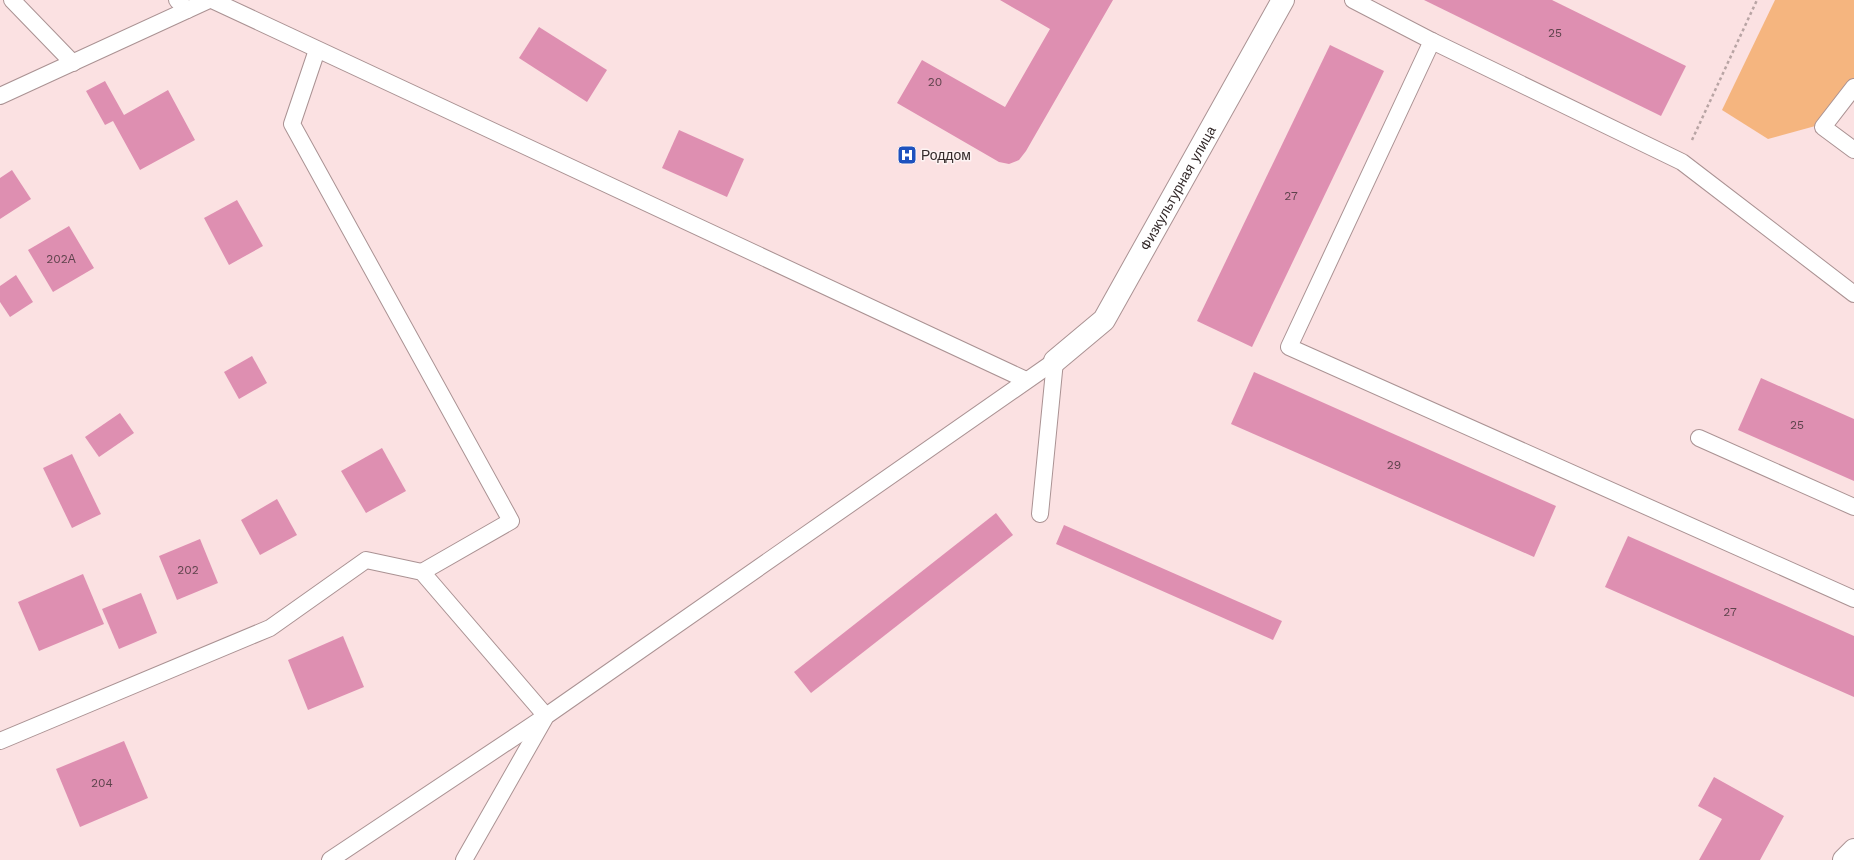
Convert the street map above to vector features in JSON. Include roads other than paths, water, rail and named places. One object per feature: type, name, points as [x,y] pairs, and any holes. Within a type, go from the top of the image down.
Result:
[{"type":"street","name":"Физкультурная улица","points":[[1055,361],[1104,320],[1283,0]]},
{"type":"street","points":[[1844,860],[1854,850]]},
{"type":"lane","points":[[12,0],[73,63]]},
{"type":"lane","points":[[0,96],[73,63],[182,5],[211,0],[1026,380]]},
{"type":"lane","points":[[1353,0],[1432,41],[1682,162],[1854,294]]},
{"type":"lane","points":[[1432,41],[1290,347],[1854,599]]},
{"type":"lane","points":[[317,50],[292,124],[511,521],[422,572]]},
{"type":"lane","points":[[1854,87],[1823,127],[1854,150]]},
{"type":"lane","points":[[330,860],[546,716],[1055,361]]},
{"type":"lane","points":[[1040,514],[1055,361]]},
{"type":"lane","points":[[1699,438],[1854,507]]},
{"type":"lane","points":[[0,741],[270,628],[366,560],[422,572],[546,716]]},
{"type":"lane","points":[[464,860],[546,716]]},
{"type":"place","name":"Роддом","points":[[907,155]]}]
